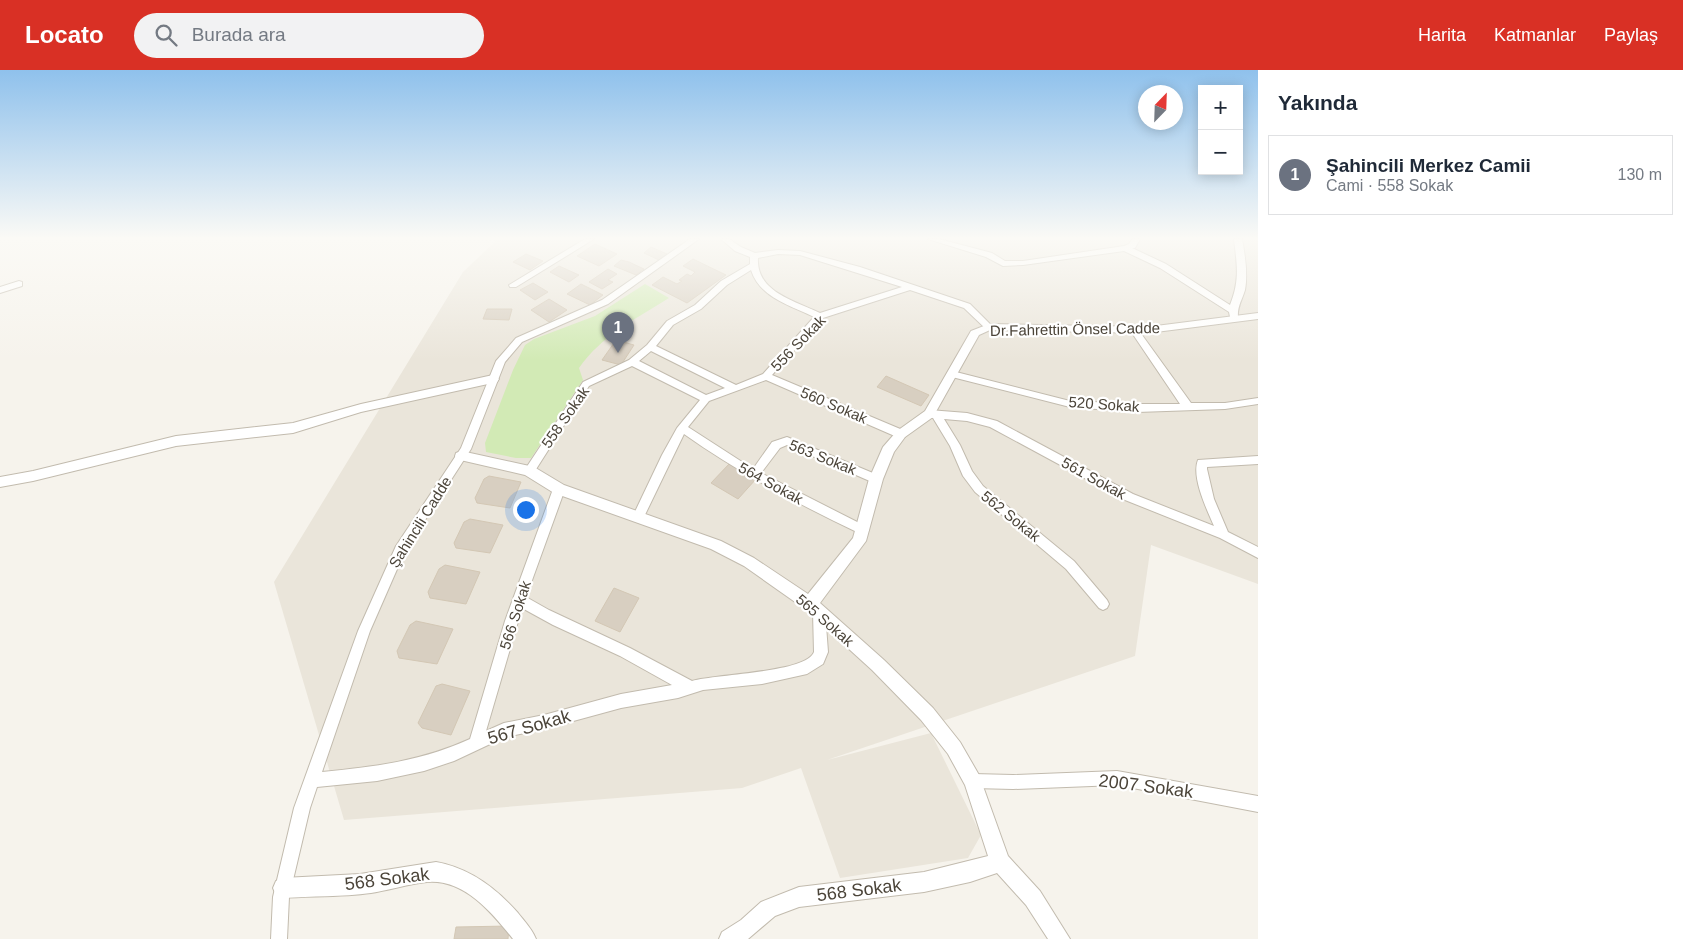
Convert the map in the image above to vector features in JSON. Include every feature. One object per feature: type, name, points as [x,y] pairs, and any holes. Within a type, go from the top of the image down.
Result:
[{"type":"street","points":[[513,286],[524,280]]},
{"type":"street","name":"Şahincili Cadde","points":[[279,939],[283,888],[302,808],[364,631],[380,590],[400,549],[466,448],[501,362],[519,340],[605,302],[637,280]]},
{"type":"street","name":"558 Sokak","points":[[528,471],[586,384],[632,362],[650,347],[670,323],[698,307],[729,280]]},
{"type":"street","points":[[759,280],[771,293],[820,316]]},
{"type":"street","points":[[886,280],[966,306],[988,327]]},
{"type":"street","points":[[1182,280],[1233,315],[1242,280]]},
{"type":"street","points":[[0,290],[19,284]]},
{"type":"street","name":"556 Sokak","points":[[638,518],[667,455],[682,428],[706,399],[766,376],[820,316],[838,308],[910,287]]},
{"type":"street","name":"Dr.Fahrettin Önsel Cadde","points":[[814,608],[859,541],[876,479],[888,450],[901,434],[932,414],[975,333],[988,327],[1134,330],[1233,315],[1258,316]]},
{"type":"street","points":[[1134,330],[1188,407]]},
{"type":"street","points":[[650,347],[734,388]]},
{"type":"street","points":[[632,362],[706,399]]},
{"type":"street","name":"520 Sokak","points":[[952,374],[1070,404],[1137,408],[1225,406],[1258,401]]},
{"type":"street","name":"560 Sokak","points":[[766,376],[901,434]]},
{"type":"street","points":[[0,482],[33,476],[176,441],[293,428],[361,408],[494,379]]},
{"type":"street","name":"561 Sokak","points":[[932,414],[968,417],[993,424],[1129,497],[1224,535],[1258,553]]},
{"type":"street","name":"562 Sokak","points":[[932,414],[955,445],[967,473],[979,489],[1070,565],[1103,604]]},
{"type":"street","name":"564 Sokak","points":[[682,428],[711,450],[819,509],[863,530]]},
{"type":"street","name":"563 Sokak","points":[[754,474],[776,445],[787,441],[876,479]]},
{"type":"street","name":"565 Sokak","points":[[461,456],[528,471],[559,489],[716,545],[749,562],[814,608],[878,665],[927,714],[954,748],[973,781],[1000,862],[1034,898],[1060,939]]},
{"type":"street","points":[[1224,535],[1202,478],[1200,467],[1202,463],[1258,460]]},
{"type":"street","name":"566 Sokak","points":[[476,742],[519,599],[559,489]]},
{"type":"street","name":"567 Sokak","points":[[519,599],[537,611],[626,652],[671,680],[689,686]]},
{"type":"street","name":"567 Sokak","points":[[312,780],[377,774],[424,764],[449,756],[504,730],[544,722],[620,701],[678,691],[689,686],[762,678],[796,671],[814,664],[821,652],[814,608]]},
{"type":"street","name":"2007 Sokak","points":[[973,781],[1013,782],[1117,778],[1258,804]]},
{"type":"street","name":"568 Sokak","points":[[729,939],[748,927],[768,910],[798,897],[924,882],[970,872],[1000,862]]},
{"type":"street","name":"568 Sokak","points":[[283,888],[360,884],[423,873],[444,873],[472,886],[491,899],[508,916],[526,939]]},
{"type":"shaded area","points":[[458,280],[1258,280],[1258,584],[1151,545],[1135,656],[827,760],[931,733],[981,835],[968,858],[840,878],[801,768],[742,788],[344,820],[274,582]]},
{"type":"green space","points":[[645,284],[669,298],[620,328],[588,357],[579,368],[583,380],[531,458],[516,458],[486,452],[485,443],[513,370],[525,345],[534,339],[595,316]]},
{"type":"building","points":[[593,280],[609,280],[613,282],[602,289],[589,282]]},
{"type":"building","points":[[659,280],[668,280],[677,284],[682,281],[679,280],[720,280],[687,303],[652,285]]},
{"type":"building","points":[[533,283],[548,292],[535,300],[520,290]]},
{"type":"building","points":[[581,284],[603,295],[590,305],[567,294]]},
{"type":"building","points":[[549,299],[567,310],[549,322],[531,310]]},
{"type":"building","points":[[487,309],[512,309],[509,320],[483,319]]},
{"type":"building","points":[[616,340],[634,345],[621,365],[602,360]]},
{"type":"building","points":[[886,376],[929,395],[921,406],[877,387]]},
{"type":"building","points":[[729,464],[756,479],[738,499],[711,483]]},
{"type":"building","points":[[489,476],[521,482],[510,508],[477,503],[475,498],[484,479]]},
{"type":"building","points":[[470,519],[503,525],[490,553],[456,548],[454,543],[464,522]]},
{"type":"building","points":[[445,565],[480,572],[466,604],[430,598],[428,592],[439,569]]},
{"type":"building","points":[[614,588],[639,598],[620,632],[595,621]]},
{"type":"building","points":[[416,621],[453,629],[437,664],[399,658],[397,651],[410,625]]},
{"type":"building","points":[[442,684],[470,691],[451,735],[422,728],[418,723],[436,686]]},
{"type":"building","points":[[509,926],[508,939],[454,939],[456,927]]},
{"type":"place","name":"Şahincili Merkez Camii","points":[[618,353]]}]
